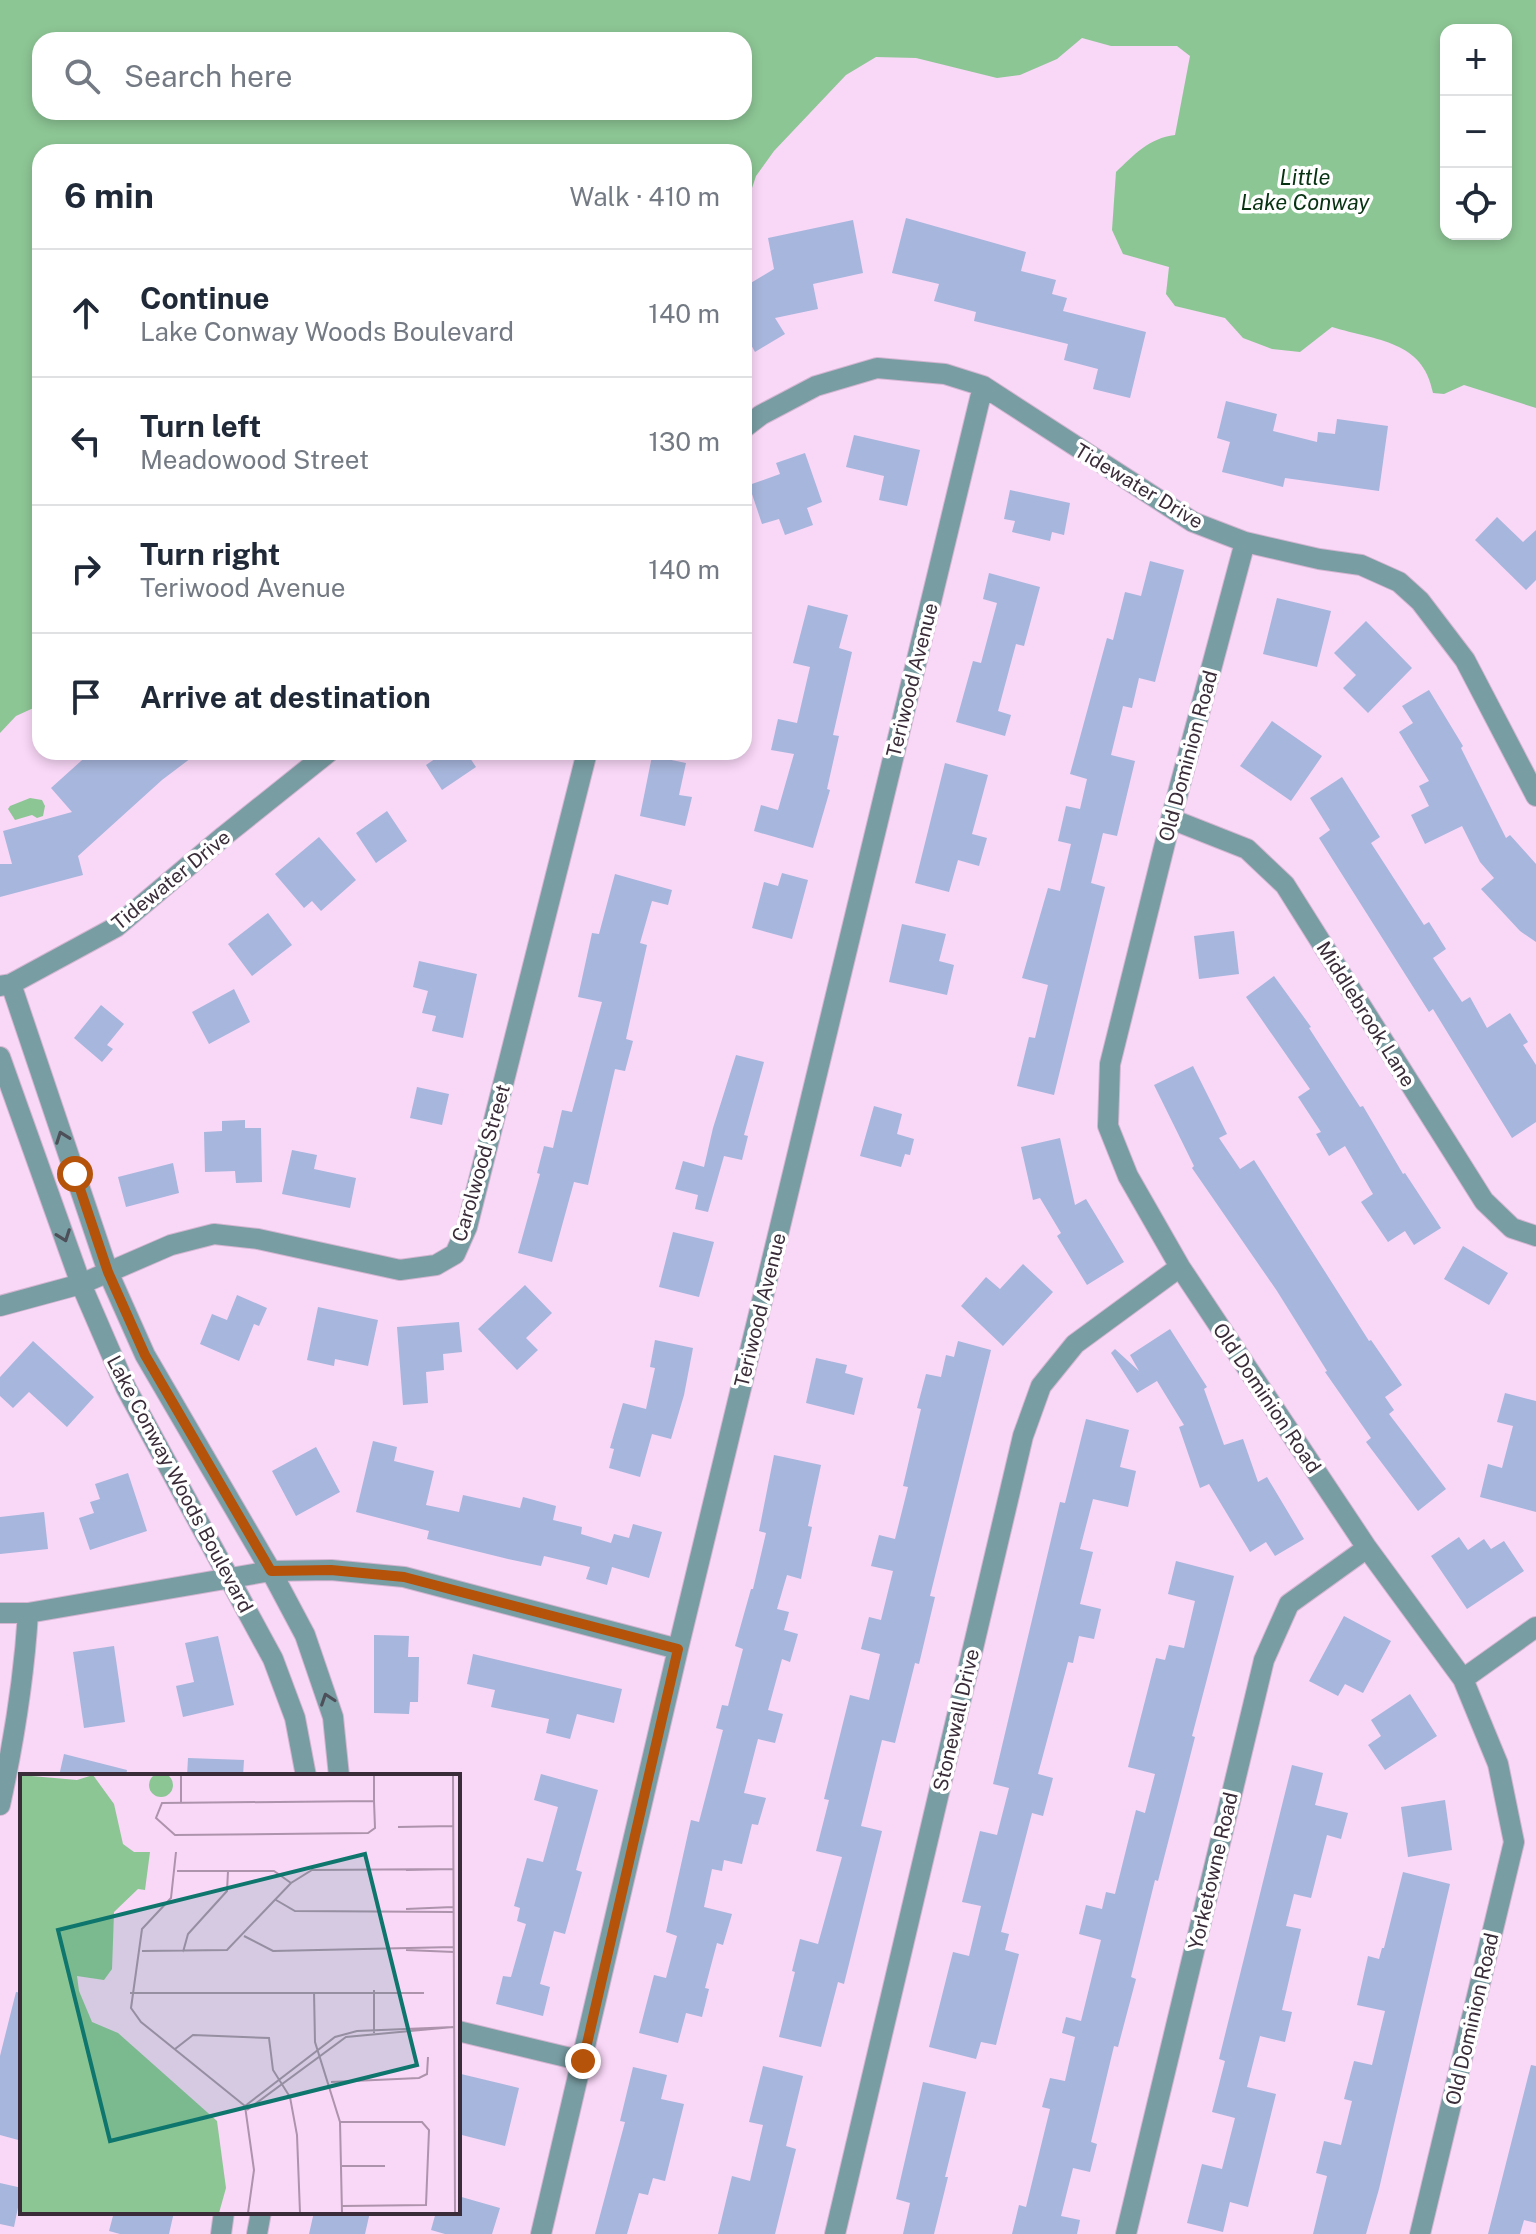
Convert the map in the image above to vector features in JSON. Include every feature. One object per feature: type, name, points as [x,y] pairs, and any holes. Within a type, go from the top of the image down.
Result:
[{"type":"street","name":"Tidewater Drive","points":[[752,422],[816,386],[877,368],[945,374],[983,386],[1125,481],[1193,522],[1245,542],[1361,565],[1399,582],[1420,601],[1465,660],[1536,796]]},
{"type":"street","name":"Teriwood Avenue","points":[[541,2234],[678,1649],[983,386]]},
{"type":"street","name":"Old Dominion Road","points":[[1245,542],[1110,1064],[1108,1126],[1128,1176],[1180,1267],[1367,1548],[1463,1679],[1498,1764],[1514,1842],[1420,2234]]},
{"type":"street","name":"Tidewater Drive","points":[[6,985],[116,927],[319,760]]},
{"type":"street","name":"Carolwood Street","points":[[0,1306],[81,1284],[171,1245],[214,1234],[258,1239],[400,1270],[436,1265],[455,1254],[467,1227],[585,760]]},
{"type":"street","name":"Middlebrook Lane","points":[[1171,819],[1247,849],[1285,885],[1484,1201],[1512,1228],[1536,1236]]},
{"type":"street","name":"Lake Conway Woods Boulevard","points":[[6,985],[108,1272],[145,1355],[305,1635],[333,1717],[339,1774]]},
{"type":"street","name":"Lake Conway Woods Boulevard","points":[[0,1057],[81,1284],[126,1388],[273,1659],[295,1718],[306,1774]]},
{"type":"street","name":"Stonewall Drive","points":[[835,2234],[1023,1436],[1041,1386],[1075,1344],[1180,1267]]},
{"type":"street","name":"Yorketowne Road","points":[[1126,2234],[1264,1660],[1289,1604],[1367,1548]]},
{"type":"street","points":[[0,1613],[28,1613],[271,1571],[331,1570],[404,1577],[678,1649]]},
{"type":"street","points":[[0,1805],[12,1752],[24,1671],[28,1613]]},
{"type":"street","points":[[1463,1679],[1536,1627]]},
{"type":"street","points":[[460,2031],[583,2061]]},
{"type":"street","points":[[221,2234],[224,2214]]},
{"type":"street","points":[[257,2234],[261,2214]]},
{"type":"water","name":"Little Lake Conway","points":[[0,0],[1536,0],[1536,408],[1464,385],[1444,394],[1433,393],[1428,376],[1409,353],[1396,345],[1332,327],[1300,352],[1272,349],[1243,338],[1225,318],[1175,306],[1166,294],[1169,267],[1123,254],[1112,230],[1116,172],[1150,144],[1175,135],[1190,56],[1177,46],[1111,46],[1082,38],[1057,59],[1020,75],[997,78],[916,58],[876,57],[846,75],[774,151],[756,176],[752,188],[752,144],[32,144],[32,709],[16,716],[0,733]]},
{"type":"water","points":[[30,798],[42,800],[45,806],[43,816],[37,818],[32,815],[15,820],[8,809],[10,806]]},
{"type":"building","points":[[906,218],[1026,252],[1021,271],[1056,280],[1052,294],[1067,298],[1063,311],[1146,332],[1130,398],[1093,389],[1098,369],[1064,360],[1068,344],[974,321],[976,312],[934,301],[939,284],[892,273]]},
{"type":"building","points":[[853,220],[863,273],[813,284],[818,309],[775,318],[785,334],[755,352],[752,347],[752,282],[774,269],[768,238]]},
{"type":"building","points":[[1226,401],[1277,414],[1273,431],[1317,442],[1318,432],[1335,434],[1337,419],[1388,426],[1379,491],[1285,478],[1283,487],[1222,472],[1230,442],[1217,438]]},
{"type":"building","points":[[854,435],[920,450],[907,506],[879,500],[884,476],[846,467]]},
{"type":"building","points":[[805,453],[822,502],[807,508],[813,525],[785,535],[779,519],[762,524],[752,494],[752,484],[780,474],[776,463]]},
{"type":"building","points":[[1010,490],[1070,503],[1064,535],[1052,532],[1050,541],[1012,532],[1015,521],[1004,519]]},
{"type":"building","points":[[1497,517],[1523,542],[1536,530],[1536,580],[1526,590],[1475,540]]},
{"type":"building","points":[[1150,561],[1184,570],[1155,682],[1139,678],[1132,708],[1123,706],[1111,755],[1135,761],[1117,836],[1103,833],[1091,883],[1105,887],[1054,1095],[1017,1086],[1029,1037],[1035,1038],[1048,985],[1022,978],[1048,888],[1060,891],[1071,844],[1058,841],[1066,806],[1080,809],[1087,779],[1070,774],[1107,638],[1113,640],[1125,592],[1141,596]]},
{"type":"building","points":[[989,573],[1040,587],[1024,646],[1016,644],[998,711],[1011,715],[1005,736],[956,722],[973,661],[981,663],[997,603],[983,599]]},
{"type":"building","points":[[1277,598],[1331,611],[1317,667],[1263,654]]},
{"type":"building","points":[[808,605],[848,615],[839,648],[852,652],[833,735],[839,736],[827,789],[830,790],[813,848],[754,831],[761,805],[778,810],[794,754],[771,750],[778,719],[797,723],[810,667],[793,663]]},
{"type":"building","points":[[1366,621],[1412,668],[1368,713],[1343,688],[1356,675],[1334,653]]},
{"type":"building","points":[[1429,690],[1463,746],[1461,748],[1506,838],[1510,835],[1536,864],[1536,942],[1520,931],[1481,889],[1494,878],[1480,862],[1462,826],[1425,844],[1411,815],[1429,806],[1419,786],[1429,781],[1399,732],[1413,723],[1402,706]]},
{"type":"building","points":[[1272,721],[1322,756],[1291,801],[1240,766]]},
{"type":"building","points":[[82,760],[188,760],[78,856],[83,875],[0,897],[0,864],[12,864],[3,831],[72,812],[51,788]]},
{"type":"building","points":[[433,760],[471,760],[476,767],[442,790],[426,765]]},
{"type":"building","points":[[651,760],[686,763],[679,795],[692,797],[685,826],[640,816]]},
{"type":"building","points":[[945,763],[988,775],[972,834],[987,838],[979,866],[958,860],[949,892],[915,883]]},
{"type":"building","points":[[1342,777],[1380,837],[1371,843],[1424,925],[1429,922],[1446,949],[1433,958],[1462,1002],[1470,997],[1487,1028],[1510,1013],[1528,1042],[1523,1045],[1536,1065],[1536,1122],[1512,1138],[1433,1009],[1429,1012],[1319,838],[1330,830],[1310,798]]},
{"type":"building","points":[[387,811],[407,841],[376,863],[356,833]]},
{"type":"building","points":[[319,837],[356,880],[321,911],[312,901],[304,908],[275,874]]},
{"type":"building","points":[[782,873],[808,880],[792,939],[752,928],[764,882],[778,886]]},
{"type":"building","points":[[615,874],[672,890],[668,905],[652,901],[640,943],[647,945],[626,1039],[633,1041],[625,1071],[615,1069],[588,1185],[574,1182],[552,1262],[518,1253],[540,1174],[537,1173],[544,1146],[553,1148],[562,1110],[572,1112],[602,1002],[578,997],[592,933],[599,934]]},
{"type":"building","points":[[268,913],[292,945],[252,976],[228,944]]},
{"type":"building","points":[[902,924],[946,934],[939,961],[954,965],[947,995],[889,982]]},
{"type":"building","points":[[1234,931],[1239,974],[1199,979],[1194,936]]},
{"type":"building","points":[[419,961],[477,974],[463,1038],[432,1031],[436,1016],[422,1013],[428,991],[413,987]]},
{"type":"building","points":[[1274,976],[1311,1027],[1403,1174],[1441,1228],[1414,1245],[1405,1231],[1388,1242],[1361,1202],[1373,1194],[1345,1146],[1329,1156],[1316,1134],[1321,1132],[1298,1097],[1310,1089],[1246,997]]},
{"type":"building","points":[[234,989],[250,1022],[209,1044],[192,1012]]},
{"type":"building","points":[[101,1005],[124,1024],[107,1045],[113,1049],[102,1062],[74,1038]]},
{"type":"building","points":[[736,1055],[764,1062],[744,1135],[748,1136],[742,1160],[724,1156],[708,1212],[695,1209],[698,1195],[675,1189],[683,1161],[704,1167]]},
{"type":"building","points":[[1193,1066],[1227,1134],[1219,1138],[1240,1169],[1254,1160],[1369,1341],[1402,1385],[1385,1397],[1394,1410],[1389,1414],[1446,1489],[1418,1511],[1366,1442],[1371,1438],[1325,1372],[1277,1291],[1192,1168],[1194,1166],[1154,1085]]},
{"type":"building","points":[[417,1087],[449,1094],[442,1125],[410,1118]]},
{"type":"building","points":[[874,1106],[902,1114],[897,1134],[914,1139],[910,1155],[905,1154],[901,1167],[860,1156]]},
{"type":"building","points":[[245,1120],[245,1128],[261,1128],[262,1182],[236,1183],[235,1171],[205,1172],[204,1132],[222,1131],[222,1121]]},
{"type":"building","points":[[1060,1138],[1075,1205],[1086,1199],[1124,1262],[1087,1285],[1057,1236],[1061,1233],[1040,1198],[1033,1200],[1021,1147]]},
{"type":"building","points":[[292,1150],[317,1155],[314,1169],[356,1178],[350,1208],[282,1194]]},
{"type":"building","points":[[173,1163],[179,1193],[126,1207],[118,1177]]},
{"type":"building","points":[[673,1232],[714,1242],[699,1297],[659,1287]]},
{"type":"building","points":[[1463,1246],[1508,1273],[1489,1305],[1444,1279]]},
{"type":"building","points":[[1023,1264],[1053,1292],[1003,1346],[961,1306],[986,1277],[1000,1289]]},
{"type":"building","points":[[525,1285],[552,1313],[526,1338],[538,1350],[517,1370],[478,1329]]},
{"type":"building","points":[[237,1295],[267,1308],[259,1326],[254,1324],[239,1361],[200,1344],[212,1314],[227,1320]]},
{"type":"building","points":[[318,1307],[378,1320],[368,1366],[335,1359],[334,1366],[307,1360]]},
{"type":"building","points":[[459,1322],[462,1352],[443,1354],[444,1370],[426,1372],[428,1403],[403,1405],[397,1327]]},
{"type":"building","points":[[1170,1329],[1207,1387],[1204,1389],[1224,1445],[1243,1439],[1258,1482],[1267,1477],[1304,1539],[1275,1556],[1266,1542],[1250,1552],[1209,1484],[1200,1488],[1179,1427],[1184,1425],[1157,1381],[1137,1393],[1111,1353],[1115,1349],[1139,1371],[1130,1355]]},
{"type":"building","points":[[655,1340],[693,1348],[671,1439],[652,1434],[640,1477],[609,1468],[614,1449],[610,1448],[623,1403],[646,1409],[655,1368],[650,1367]]},
{"type":"building","points":[[33,1341],[94,1397],[67,1427],[29,1392],[13,1408],[0,1396],[0,1377]]},
{"type":"building","points":[[958,1341],[991,1350],[930,1596],[935,1597],[919,1664],[915,1663],[895,1743],[882,1740],[861,1826],[882,1831],[844,1984],[838,1982],[821,2047],[779,2037],[800,1939],[818,1944],[842,1857],[816,1851],[829,1800],[824,1799],[850,1695],[869,1700],[880,1654],[861,1649],[869,1617],[881,1620],[893,1571],[871,1566],[879,1535],[895,1539],[908,1487],[903,1486],[926,1374],[941,1377],[946,1355],[954,1357]]},
{"type":"building","points":[[816,1358],[847,1365],[845,1373],[863,1378],[854,1415],[806,1403]]},
{"type":"building","points":[[1505,1393],[1536,1401],[1536,1512],[1480,1497],[1488,1464],[1502,1468],[1513,1426],[1497,1422]]},
{"type":"building","points":[[1086,1419],[1129,1430],[1120,1467],[1136,1471],[1128,1507],[1093,1499],[1080,1549],[1093,1552],[1080,1604],[1101,1609],[1094,1639],[1079,1636],[1073,1663],[1068,1662],[1038,1774],[1053,1778],[1043,1816],[1032,1813],[1001,1932],[1009,1934],[1005,1950],[1019,1954],[996,2045],[981,2042],[976,2059],[929,2047],[953,1952],[969,1956],[981,1906],[962,1902],[980,1831],[997,1835],[1009,1788],[993,1784],[1060,1502],[1065,1503]]},
{"type":"building","points":[[373,1441],[397,1447],[394,1461],[434,1471],[426,1505],[459,1512],[463,1495],[520,1508],[523,1497],[556,1506],[553,1520],[582,1527],[581,1534],[611,1543],[614,1534],[629,1538],[633,1524],[662,1532],[649,1578],[612,1567],[607,1585],[586,1579],[590,1567],[544,1556],[541,1566],[508,1559],[427,1539],[429,1531],[356,1512]]},
{"type":"building","points":[[316,1447],[340,1492],[296,1516],[272,1471]]},
{"type":"building","points":[[774,1455],[821,1465],[801,1579],[787,1575],[777,1609],[789,1612],[784,1630],[798,1634],[790,1662],[782,1659],[768,1710],[783,1714],[775,1743],[758,1739],[744,1793],[766,1798],[758,1825],[752,1824],[742,1864],[724,1860],[722,1871],[712,1869],[704,1907],[732,1914],[723,1945],[717,1943],[705,1988],[709,1989],[702,2017],[686,2013],[678,2043],[639,2033],[654,1975],[666,1978],[677,1936],[666,1932],[691,1820],[699,1822],[723,1730],[716,1728],[722,1705],[728,1706],[743,1649],[735,1646],[766,1533],[759,1531]]},
{"type":"building","points":[[128,1473],[147,1531],[90,1550],[79,1518],[94,1513],[90,1502],[100,1499],[95,1484]]},
{"type":"building","points":[[44,1512],[48,1549],[0,1554],[0,1517]]},
{"type":"building","points":[[1459,1537],[1468,1550],[1484,1539],[1491,1549],[1504,1541],[1524,1571],[1467,1609],[1431,1556]]},
{"type":"building","points":[[1176,1561],[1234,1576],[1192,1736],[1195,1737],[1180,1796],[1131,1977],[1136,1979],[1118,2047],[1114,2046],[1091,2142],[1097,2144],[1090,2172],[1073,2168],[1061,2216],[1080,2220],[1077,2234],[1012,2234],[1019,2205],[1026,2207],[1050,2109],[1042,2107],[1050,2078],[1065,2081],[1075,2037],[1062,2033],[1066,2017],[1081,2021],[1101,1940],[1079,1934],[1086,1905],[1102,1909],[1106,1892],[1115,1894],[1136,1810],[1145,1813],[1155,1774],[1128,1767],[1156,1658],[1165,1660],[1169,1645],[1184,1648],[1195,1601],[1168,1594]]},
{"type":"building","points":[[1344,1616],[1391,1641],[1363,1693],[1345,1684],[1338,1696],[1309,1681]]},
{"type":"building","points":[[374,1635],[409,1636],[408,1657],[419,1657],[418,1702],[410,1702],[409,1714],[374,1713]]},
{"type":"building","points":[[218,1636],[234,1705],[183,1717],[176,1686],[194,1682],[185,1643]]},
{"type":"building","points":[[114,1646],[125,1722],[84,1728],[73,1652]]},
{"type":"building","points":[[473,1654],[622,1689],[614,1723],[577,1714],[570,1739],[546,1733],[549,1719],[491,1707],[495,1690],[467,1684]]},
{"type":"building","points":[[1410,1694],[1437,1736],[1385,1770],[1368,1745],[1381,1736],[1371,1720]]},
{"type":"building","points":[[64,1754],[127,1770],[126,1774],[59,1774]]},
{"type":"building","points":[[188,1758],[244,1760],[243,1774],[187,1774]]},
{"type":"building","points":[[1292,1765],[1323,1773],[1315,1805],[1348,1813],[1341,1839],[1327,1835],[1311,1898],[1294,1894],[1286,1926],[1301,1929],[1282,2010],[1292,2012],[1285,2042],[1260,2036],[1247,2087],[1276,2094],[1248,2207],[1230,2202],[1223,2232],[1187,2223],[1202,2164],[1222,2169],[1235,2118],[1212,2112],[1225,2061],[1219,2059]]},
{"type":"building","points":[[541,1774],[598,1790],[576,1870],[582,1872],[565,1934],[554,1931],[540,1984],[550,1987],[543,2016],[496,2004],[503,1976],[511,1977],[526,1924],[517,1921],[520,1908],[514,1906],[527,1858],[543,1862],[558,1807],[534,1800]]},
{"type":"building","points":[[1445,1800],[1452,1850],[1408,1857],[1401,1807]]},
{"type":"building","points":[[1403,1872],[1450,1884],[1379,2189],[1366,2234],[1313,2234],[1327,2176],[1316,2173],[1324,2141],[1341,2145],[1352,2101],[1344,2099],[1354,2061],[1372,2065],[1385,2011],[1357,2005],[1368,1956],[1379,1959],[1384,1948]]},
{"type":"building","points":[[16,1992],[20,1993],[20,2140],[0,2135],[0,2056]]},
{"type":"building","points":[[1531,2065],[1536,2066],[1536,2223],[1524,2220],[1520,2234],[1488,2234]]},
{"type":"building","points":[[763,2066],[803,2076],[786,2146],[796,2149],[775,2234],[718,2234],[732,2176],[750,2181],[763,2125],[749,2122]]},
{"type":"building","points":[[633,2067],[667,2075],[661,2099],[684,2104],[665,2181],[653,2178],[648,2195],[639,2193],[627,2234],[595,2234],[625,2122],[620,2121]]},
{"type":"building","points":[[461,2074],[519,2088],[505,2146],[460,2135]]},
{"type":"building","points":[[923,2082],[966,2092],[934,2234],[903,2234],[910,2203],[896,2199]]},
{"type":"building","points":[[0,2183],[20,2188],[14,2227],[0,2224]]},
{"type":"building","points":[[460,2197],[500,2208],[492,2234],[445,2234],[431,2230],[435,2214],[460,2214]]},
{"type":"building","points":[[113,2214],[174,2214],[169,2234],[120,2234],[109,2231]]},
{"type":"building","points":[[314,2214],[370,2214],[365,2234],[309,2234]]},
{"type":"route","points":[[75,1174],[108,1272],[145,1355],[271,1571],[331,1570],[404,1577],[678,1649],[583,2061]]}]
